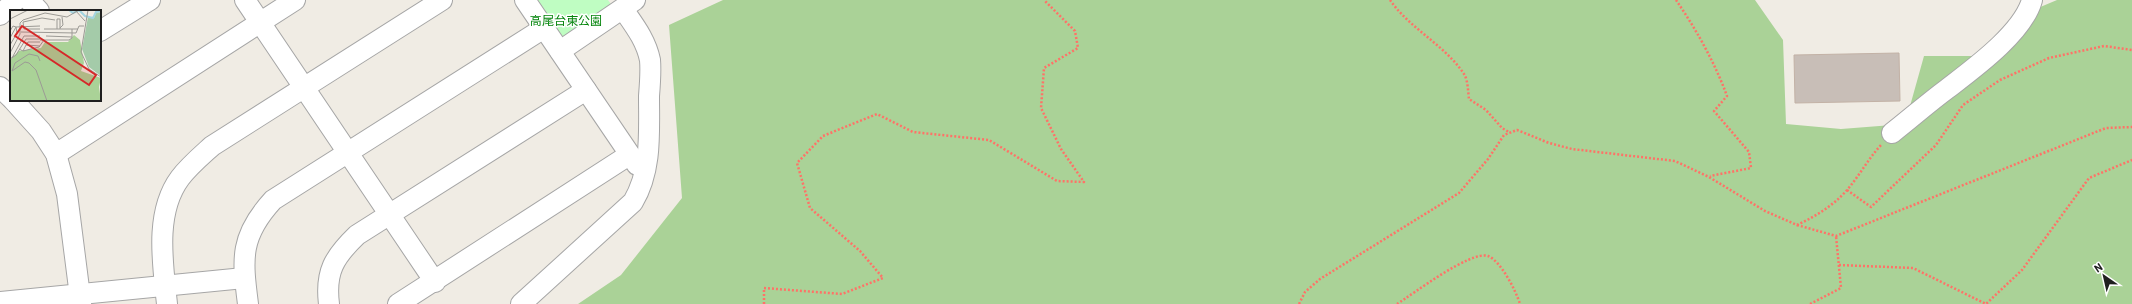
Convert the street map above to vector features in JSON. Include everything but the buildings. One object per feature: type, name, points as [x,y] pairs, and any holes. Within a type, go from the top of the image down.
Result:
[{"type":"street","points":[[0,15],[16,0]]},
{"type":"street","points":[[29,0],[38,10]]},
{"type":"street","points":[[101,30],[150,0]]},
{"type":"street","points":[[244,0],[305,87],[435,282]]},
{"type":"street","points":[[56,154],[295,0]]},
{"type":"street","points":[[166,296],[162,236],[171,194],[189,167],[212,146],[442,0]]},
{"type":"street","points":[[524,0],[560,51],[629,155],[646,175]]},
{"type":"street","points":[[1892,133],[1977,67],[2004,41],[2023,19],[2032,0]]},
{"type":"street","points":[[521,304],[633,202],[646,175],[649,150],[650,60],[629,4],[560,51]]},
{"type":"street","points":[[248,304],[244,278],[244,252],[250,231],[258,216],[273,200],[544,28]]},
{"type":"street","points":[[0,87],[10,97]]},
{"type":"street","points":[[329,304],[328,278],[332,266],[343,248],[357,235],[586,90]]},
{"type":"street","points":[[14,101],[41,130],[56,154],[67,194],[80,299]]},
{"type":"street","points":[[398,304],[435,282],[629,155]]},
{"type":"street","points":[[0,302],[166,296],[244,278]]},
{"type":"path","points":[[764,304],[764,288],[842,294],[883,278],[860,251],[810,208],[797,163],[823,136],[877,114],[913,132],[989,140],[1057,181],[1084,182],[1061,149],[1041,108],[1044,68],[1078,48],[1075,31],[1044,0]]},
{"type":"path","points":[[1390,0],[1397,11],[1440,48],[1465,75],[1469,99],[1486,110],[1502,128],[1509,132]]},
{"type":"path","points":[[1676,0],[1688,18],[1727,96],[1714,111],[1749,152],[1751,168],[1709,177]]},
{"type":"path","points":[[1847,190],[1871,206],[1936,145],[1963,105],[2000,80],[2049,58],[2104,46],[2132,50]]},
{"type":"path","points":[[1299,304],[1305,292],[1320,280],[1459,193],[1488,159],[1504,135],[1517,130],[1549,143],[1572,149],[1675,161],[1709,177],[1766,211],[1797,225],[1836,236],[2106,128],[2132,127]]},
{"type":"path","points":[[1797,225],[1822,213],[1847,190],[1871,156],[1892,133]]},
{"type":"path","points":[[1839,266],[1913,268],[1986,304],[2022,270],[2089,178],[2132,160]]},
{"type":"path","points":[[1810,304],[1841,288],[1836,236]]},
{"type":"path","points":[[1397,304],[1453,266],[1482,255],[1489,256],[1496,262],[1507,277],[1520,304]]},
{"type":"green space","name":"高尾台東公園","points":[[525,0],[608,0],[617,13],[560,51]]},
{"type":"green space","points":[[723,0],[1755,0],[1783,40],[1786,124],[1841,129],[1905,124],[1924,56],[1976,56],[2038,8],[2057,0],[2132,0],[2132,304],[578,304],[621,275],[682,198],[669,25]]}]
